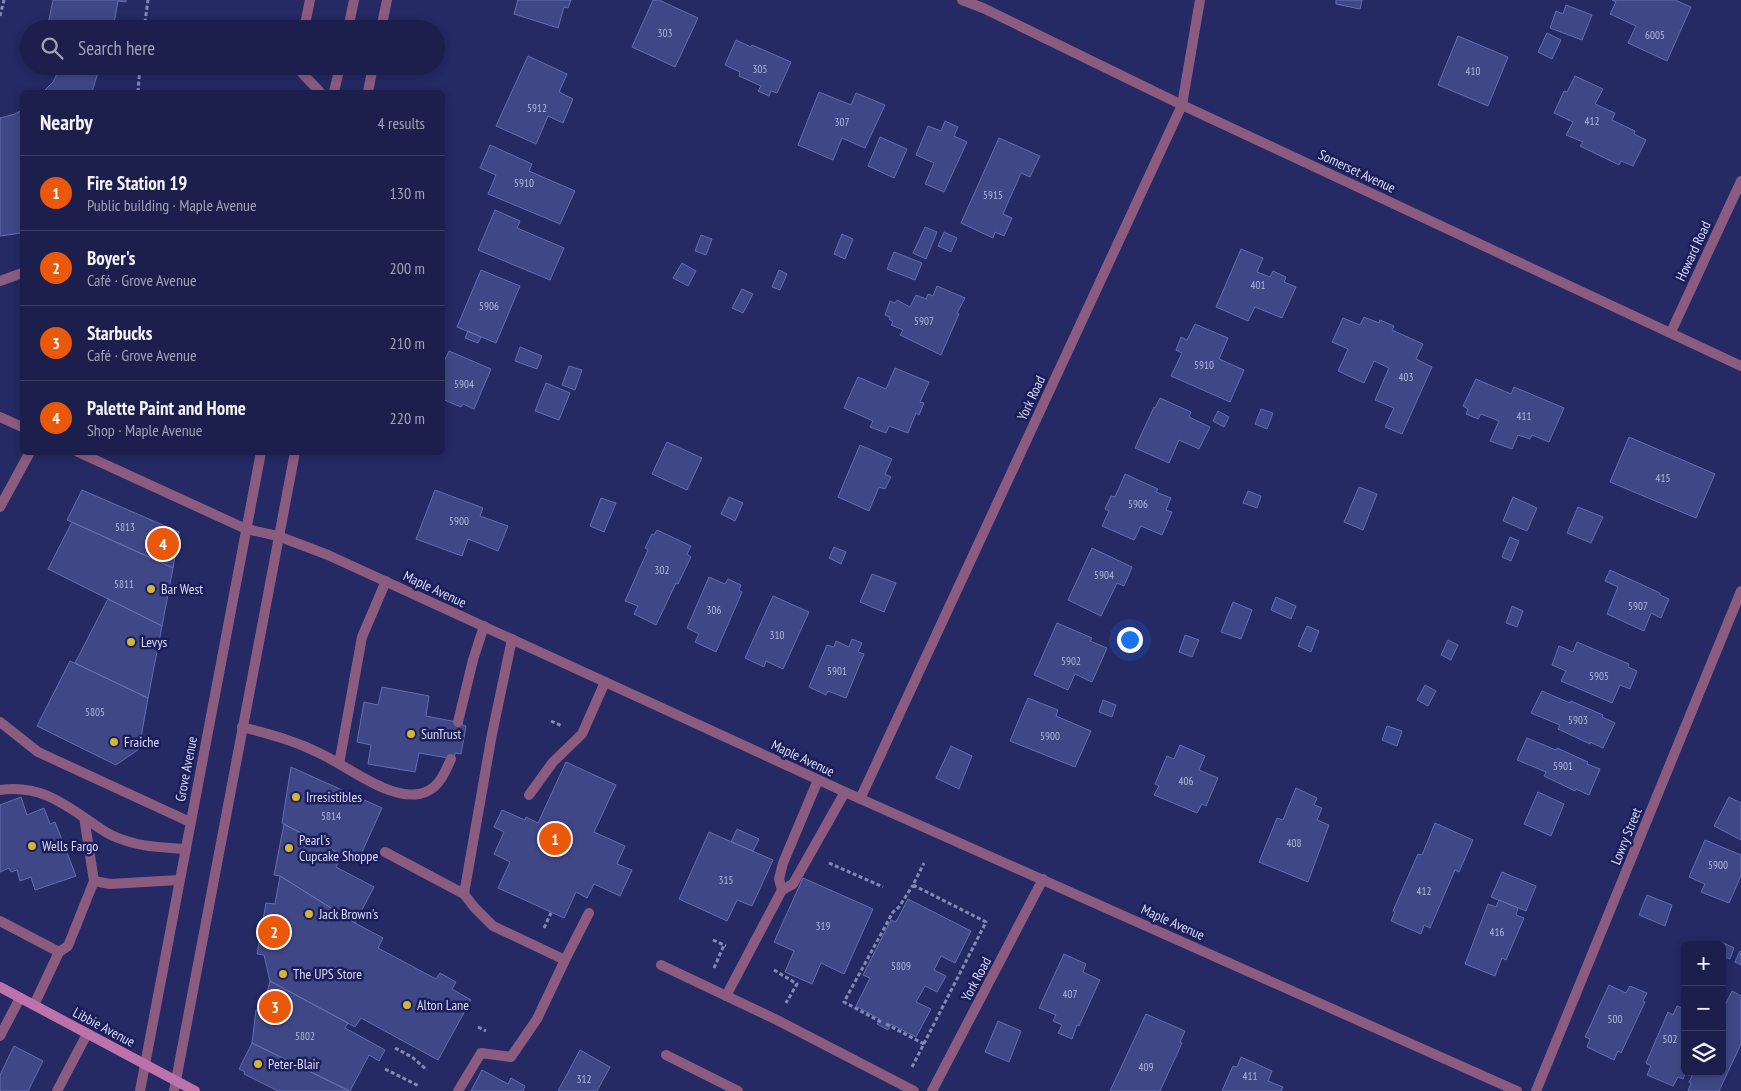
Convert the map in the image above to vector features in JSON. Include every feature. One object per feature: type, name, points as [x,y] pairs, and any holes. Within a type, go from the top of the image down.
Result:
[{"type":"main road","name":"Libbie Avenue","points":[[0,987],[145,1065],[175,1086],[195,1091]]},
{"type":"street","points":[[306,20],[310,0]]},
{"type":"street","points":[[350,20],[354,0]]},
{"type":"street","points":[[383,20],[387,0]]},
{"type":"street","name":"Somerset Avenue","points":[[962,0],[983,4],[1182,105],[1741,366]]},
{"type":"street","name":"York Road","points":[[860,799],[1182,105],[1200,0]]},
{"type":"street","points":[[304,75],[318,90]]},
{"type":"street","points":[[334,90],[338,75]]},
{"type":"street","points":[[368,90],[371,75]]},
{"type":"street","name":"Howard Road","points":[[1671,332],[1741,181]]},
{"type":"street","points":[[0,281],[20,274]]},
{"type":"street","points":[[0,417],[20,426]]},
{"type":"street","points":[[0,507],[28,455]]},
{"type":"street","name":"Maple Avenue","points":[[85,455],[246,529],[278,536],[328,555],[860,799],[1517,1091]]},
{"type":"street","name":"Grove Avenue","points":[[140,1091],[260,455]]},
{"type":"street","points":[[175,1086],[294,455]]},
{"type":"street","points":[[339,764],[362,637],[386,581]]},
{"type":"street","name":"Lowry Street","points":[[1536,1091],[1741,591]]},
{"type":"street","points":[[458,722],[473,660],[484,626]]},
{"type":"street","points":[[464,894],[492,734],[512,639]]},
{"type":"street","points":[[529,795],[553,762],[582,734],[605,682]]},
{"type":"street","points":[[0,722],[38,752],[190,822]]},
{"type":"street","points":[[242,727],[299,744],[325,756],[363,778],[406,794],[418,794],[431,789],[438,783],[451,759]]},
{"type":"street","points":[[782,890],[780,879],[783,863],[818,780]]},
{"type":"street","points":[[0,790],[15,788],[37,791],[60,801],[109,834],[137,845],[186,849]]},
{"type":"street","points":[[726,996],[782,890],[793,884],[797,878],[845,792]]},
{"type":"street","points":[[34,1005],[60,952],[68,946],[94,881],[84,817]]},
{"type":"street","points":[[385,852],[464,894],[474,907],[494,926],[566,960]]},
{"type":"street","name":"York Road","points":[[932,1091],[1043,879]]},
{"type":"street","points":[[94,881],[110,884],[179,880]]},
{"type":"street","points":[[458,1091],[481,1053],[511,1057],[537,1019],[589,913]]},
{"type":"street","points":[[0,921],[60,952]]},
{"type":"street","points":[[660,965],[777,1020],[914,1091]]},
{"type":"street","points":[[0,1036],[20,998]]},
{"type":"street","points":[[57,1091],[88,1034]]},
{"type":"street","points":[[666,1055],[738,1091]]},
{"type":"path","points":[[0,16],[4,0]]},
{"type":"path","points":[[145,20],[148,0]]},
{"type":"path","points":[[138,90],[139,75]]},
{"type":"path","points":[[825,862],[883,887]]},
{"type":"path","points":[[881,1022],[844,1002],[893,912],[899,907],[913,885],[924,863]]},
{"type":"path","points":[[912,1067],[986,922],[913,885]]},
{"type":"path","points":[[541,933],[551,913]]},
{"type":"path","points":[[713,940],[731,948]]},
{"type":"path","points":[[712,972],[724,945]]},
{"type":"path","points":[[774,970],[797,984],[783,1008]]},
{"type":"path","points":[[886,1024],[924,1044]]},
{"type":"path","points":[[395,1048],[412,1057],[427,1070]]},
{"type":"path","points":[[385,1069],[419,1086]]},
{"type":"building","points":[[53,0],[126,0],[126,2],[118,1],[115,20],[49,20]]},
{"type":"building","points":[[518,0],[571,0],[568,8],[564,7],[558,28],[514,14]]},
{"type":"building","points":[[653,0],[659,0],[698,18],[675,67],[632,47]]},
{"type":"building","points":[[1336,0],[1362,0],[1360,9],[1336,4]]},
{"type":"building","points":[[1612,0],[1675,0],[1691,7],[1667,61],[1628,43],[1636,26],[1610,14],[1616,2]]},
{"type":"building","points":[[1566,5],[1592,15],[1582,40],[1550,28],[1556,11],[1563,14]]},
{"type":"building","points":[[1547,33],[1561,40],[1552,59],[1538,52]]},
{"type":"building","points":[[1458,36],[1508,57],[1488,106],[1438,85]]},
{"type":"building","points":[[736,40],[791,62],[777,93],[771,91],[769,96],[758,91],[761,86],[739,76],[740,72],[725,65]]},
{"type":"building","points":[[528,56],[567,74],[559,92],[573,99],[563,123],[548,116],[536,144],[496,126]]},
{"type":"building","points":[[56,75],[97,75],[93,90],[45,90]]},
{"type":"building","points":[[1575,76],[1603,89],[1595,104],[1615,113],[1612,120],[1635,131],[1634,134],[1646,140],[1633,166],[1621,161],[1619,165],[1580,146],[1583,142],[1566,135],[1573,122],[1554,113],[1564,91],[1567,92]]},
{"type":"building","points":[[819,92],[851,105],[856,93],[885,105],[865,148],[842,138],[833,160],[798,145]]},
{"type":"building","points":[[20,111],[20,233],[0,236],[0,118]]},
{"type":"building","points":[[945,121],[958,127],[954,136],[967,142],[944,192],[925,184],[934,163],[916,155],[928,126],[941,131]]},
{"type":"building","points":[[880,137],[907,149],[894,178],[868,166]]},
{"type":"building","points":[[999,138],[1040,156],[1030,177],[1021,173],[1003,214],[1012,218],[1004,236],[995,232],[993,238],[961,223]]},
{"type":"building","points":[[490,145],[532,164],[529,171],[575,191],[560,224],[488,194],[496,175],[480,168]]},
{"type":"building","points":[[495,210],[520,221],[517,228],[564,248],[550,280],[478,250]]},
{"type":"building","points":[[925,227],[937,232],[926,259],[913,253]]},
{"type":"building","points":[[944,232],[957,238],[951,252],[938,246]]},
{"type":"building","points":[[842,234],[853,239],[845,259],[834,254]]},
{"type":"building","points":[[701,235],[712,239],[706,255],[695,251]]},
{"type":"building","points":[[1241,249],[1263,258],[1257,272],[1270,277],[1273,271],[1286,277],[1284,282],[1296,287],[1282,318],[1255,307],[1248,321],[1216,307]]},
{"type":"building","points":[[894,252],[922,263],[915,280],[887,269]]},
{"type":"building","points":[[682,263],[696,271],[688,286],[673,278]]},
{"type":"building","points":[[481,270],[520,286],[496,343],[457,327]]},
{"type":"building","points":[[779,270],[787,274],[780,290],[772,287]]},
{"type":"building","points":[[937,286],[965,298],[957,313],[959,314],[941,355],[900,335],[903,330],[891,325],[893,322],[889,319],[890,317],[885,315],[890,301],[895,303],[897,300],[910,307],[916,295],[926,299],[928,294],[933,296]]},
{"type":"building","points":[[742,289],[753,294],[743,313],[732,308]]},
{"type":"building","points":[[1364,317],[1379,323],[1380,320],[1394,326],[1392,330],[1423,344],[1416,359],[1432,367],[1402,434],[1385,427],[1394,408],[1375,400],[1389,368],[1374,361],[1364,383],[1338,371],[1348,349],[1332,342],[1343,318],[1360,325]]},
{"type":"building","points":[[1195,324],[1228,338],[1219,359],[1244,370],[1230,402],[1171,376],[1182,353],[1176,350],[1181,337],[1187,340]]},
{"type":"building","points":[[468,331],[481,337],[478,343],[465,338]]},
{"type":"building","points":[[520,347],[542,356],[537,369],[515,361]]},
{"type":"building","points":[[449,351],[491,369],[474,409],[463,404],[461,407],[445,400],[445,360]]},
{"type":"building","points":[[569,366],[582,370],[575,390],[562,385]]},
{"type":"building","points":[[895,368],[929,382],[920,402],[924,403],[919,415],[916,413],[908,433],[889,426],[886,433],[870,427],[873,421],[844,408],[858,377],[886,389]]},
{"type":"building","points":[[1476,379],[1511,394],[1514,387],[1564,408],[1549,442],[1532,435],[1530,439],[1518,435],[1512,449],[1490,441],[1499,421],[1481,414],[1478,419],[1466,414],[1468,409],[1463,406]]},
{"type":"building","points":[[546,383],[570,393],[559,420],[535,411]]},
{"type":"building","points":[[1160,398],[1191,412],[1189,417],[1210,427],[1199,449],[1179,440],[1169,463],[1135,448]]},
{"type":"building","points":[[1261,409],[1273,413],[1267,429],[1255,424]]},
{"type":"building","points":[[1218,411],[1229,417],[1224,427],[1213,421]]},
{"type":"building","points":[[1629,437],[1715,474],[1696,518],[1610,482]]},
{"type":"building","points":[[667,442],[702,458],[687,490],[652,474]]},
{"type":"building","points":[[860,445],[892,459],[885,474],[891,477],[885,489],[879,487],[869,511],[838,497]]},
{"type":"building","points":[[1125,474],[1158,489],[1156,492],[1171,498],[1166,510],[1172,512],[1162,535],[1141,526],[1134,540],[1102,526],[1109,511],[1105,509],[1111,496],[1115,497]]},
{"type":"building","points":[[1359,487],[1377,494],[1363,530],[1344,522]]},
{"type":"building","points":[[82,490],[179,532],[173,568],[67,520]]},
{"type":"building","points":[[435,490],[483,508],[480,516],[508,526],[498,551],[468,539],[462,556],[416,539]]},
{"type":"building","points":[[1248,491],[1261,496],[1257,508],[1243,503]]},
{"type":"building","points":[[729,497],[743,503],[735,521],[721,514]]},
{"type":"building","points":[[1513,497],[1537,508],[1527,531],[1503,521]]},
{"type":"building","points":[[601,498],[616,503],[604,532],[590,526]]},
{"type":"building","points":[[1578,507],[1603,517],[1591,543],[1567,533]]},
{"type":"building","points":[[72,522],[173,568],[162,626],[48,569]]},
{"type":"building","points":[[657,530],[691,546],[687,554],[691,557],[656,625],[634,614],[638,606],[625,601],[648,550],[645,548],[652,534],[654,535]]},
{"type":"building","points":[[1510,537],[1519,541],[1511,561],[1502,557]]},
{"type":"building","points":[[834,547],[846,552],[841,564],[829,558]]},
{"type":"building","points":[[1092,548],[1132,567],[1124,586],[1117,583],[1101,616],[1068,600]]},
{"type":"building","points":[[1610,570],[1669,599],[1661,618],[1651,613],[1644,631],[1607,614],[1618,587],[1605,581]]},
{"type":"building","points":[[872,574],[896,583],[884,612],[860,602]]},
{"type":"building","points":[[709,577],[725,584],[728,579],[741,585],[739,590],[742,592],[716,652],[695,642],[699,634],[687,628]]},
{"type":"building","points":[[773,596],[809,612],[783,669],[766,661],[764,667],[745,658]]},
{"type":"building","points":[[1276,597],[1296,606],[1291,619],[1271,610]]},
{"type":"building","points":[[108,599],[162,626],[148,698],[75,663]]},
{"type":"building","points":[[1233,602],[1252,610],[1241,639],[1221,632]]},
{"type":"building","points":[[1512,606],[1523,611],[1517,627],[1506,623]]},
{"type":"building","points":[[1057,623],[1092,638],[1090,641],[1107,648],[1092,682],[1075,674],[1068,690],[1034,675]]},
{"type":"building","points":[[1307,626],[1319,631],[1311,652],[1298,646]]},
{"type":"building","points":[[1185,635],[1199,640],[1192,657],[1179,652]]},
{"type":"building","points":[[852,639],[862,643],[858,652],[864,654],[846,698],[828,691],[826,695],[809,687],[827,645],[834,647],[836,641],[849,647]]},
{"type":"building","points":[[1448,640],[1458,645],[1451,660],[1441,655]]},
{"type":"building","points":[[1577,642],[1629,664],[1628,667],[1637,671],[1630,689],[1620,685],[1612,703],[1561,681],[1566,671],[1552,665],[1559,646],[1573,652]]},
{"type":"building","points":[[70,661],[148,698],[139,749],[116,765],[37,726]]},
{"type":"building","points":[[1425,685],[1436,691],[1428,706],[1417,700]]},
{"type":"building","name":"SunTrust","points":[[382,687],[429,696],[426,716],[462,723],[462,725],[466,726],[461,754],[455,753],[454,759],[419,753],[415,772],[368,764],[371,745],[357,742],[364,702],[378,705]]},
{"type":"building","points":[[1542,691],[1603,715],[1602,717],[1615,723],[1603,748],[1558,729],[1560,725],[1531,713]]},
{"type":"building","points":[[1028,698],[1058,710],[1056,716],[1091,731],[1075,767],[1010,741]]},
{"type":"building","points":[[1103,700],[1116,705],[1112,717],[1099,712]]},
{"type":"building","points":[[1387,726],[1402,731],[1397,746],[1382,740]]},
{"type":"building","points":[[1527,738],[1556,750],[1557,748],[1600,769],[1589,795],[1576,789],[1575,791],[1544,776],[1546,772],[1517,760]]},
{"type":"building","points":[[1180,745],[1205,756],[1199,770],[1218,778],[1206,806],[1202,804],[1197,813],[1154,795],[1159,786],[1155,784],[1167,756],[1174,759]]},
{"type":"building","points":[[951,746],[972,756],[959,789],[936,778]]},
{"type":"building","points":[[566,762],[616,785],[594,832],[625,846],[617,864],[632,870],[620,896],[594,884],[587,898],[576,892],[564,918],[498,888],[510,862],[494,854],[504,832],[494,827],[502,810],[525,820],[526,817],[538,823]]},
{"type":"building","points":[[291,767],[382,808],[357,863],[282,823]]},
{"type":"building","points":[[1296,788],[1317,798],[1314,805],[1322,808],[1317,820],[1329,825],[1308,882],[1259,862],[1277,818],[1283,820]]},
{"type":"building","points":[[1538,792],[1564,804],[1551,836],[1524,824]]},
{"type":"building","name":"Wells Fargo","points":[[21,797],[27,815],[44,808],[50,824],[55,822],[76,876],[35,890],[31,877],[20,881],[17,870],[11,872],[9,868],[0,872],[0,805]]},
{"type":"building","points":[[1729,797],[1741,803],[1741,840],[1714,826]]},
{"type":"building","points":[[1435,823],[1473,840],[1459,872],[1455,870],[1430,928],[1424,925],[1421,934],[1391,921],[1395,912],[1393,911],[1418,854],[1422,855]]},
{"type":"building","points":[[284,824],[342,855],[336,867],[374,887],[355,923],[280,876],[274,875]]},
{"type":"building","points":[[737,829],[759,839],[753,851],[731,842]]},
{"type":"building","points":[[709,832],[773,860],[752,906],[737,900],[727,921],[679,899]]},
{"type":"building","points":[[1705,840],[1741,855],[1741,876],[1729,903],[1701,892],[1705,884],[1689,877]]},
{"type":"building","points":[[1502,872],[1536,886],[1526,911],[1491,897]]},
{"type":"building","points":[[280,876],[355,923],[383,938],[378,948],[436,979],[440,973],[456,982],[452,989],[471,1000],[438,1060],[361,1018],[355,1027],[270,981],[264,955],[257,954],[266,903],[275,904]]},
{"type":"building","points":[[803,878],[873,909],[844,974],[821,963],[812,984],[785,972],[794,951],[774,942]]},
{"type":"building","points":[[1647,895],[1672,905],[1665,926],[1639,915]]},
{"type":"building","points":[[908,899],[971,931],[955,963],[941,956],[934,970],[946,976],[937,992],[925,986],[916,1002],[931,1009],[916,1037],[891,1024],[888,1030],[877,1024],[880,1019],[856,1006],[870,978],[863,975],[891,920],[896,922]]},
{"type":"building","points":[[1499,900],[1518,908],[1516,915],[1524,918],[1506,960],[1502,958],[1495,976],[1465,964],[1488,904],[1496,907]]},
{"type":"building","points":[[1726,944],[1734,948],[1730,959],[1726,958]]},
{"type":"building","points":[[1741,952],[1741,965],[1735,962]]},
{"type":"building","points":[[1064,954],[1086,964],[1083,972],[1100,980],[1072,1039],[1058,1033],[1062,1025],[1053,1021],[1056,1015],[1039,1008]]},
{"type":"building","points":[[270,981],[348,1023],[345,1028],[385,1050],[379,1061],[369,1055],[350,1091],[252,1043],[256,1010],[262,1012]]},
{"type":"building","points":[[1609,985],[1626,993],[1630,986],[1647,993],[1643,1001],[1645,1002],[1621,1053],[1618,1051],[1614,1060],[1587,1047],[1590,1039],[1585,1037]]},
{"type":"building","points":[[1732,991],[1741,996],[1741,1044],[1719,1091],[1688,1091],[1692,1076],[1726,1076],[1726,1003]]},
{"type":"building","points":[[1677,1006],[1681,1008],[1681,1076],[1684,1076],[1683,1079],[1678,1077],[1673,1086],[1647,1075],[1651,1066],[1646,1063],[1668,1012],[1673,1015]]},
{"type":"building","points":[[1146,1014],[1185,1031],[1180,1042],[1182,1043],[1160,1091],[1110,1091]]},
{"type":"building","points":[[998,1021],[1021,1031],[1009,1062],[985,1052]]},
{"type":"building","points":[[252,1043],[349,1091],[278,1091],[244,1074],[245,1072],[239,1069]]},
{"type":"building","points":[[14,1046],[43,1061],[28,1091],[0,1091],[0,1075]]},
{"type":"building","points":[[580,1050],[610,1067],[597,1091],[558,1091]]},
{"type":"building","points":[[1241,1057],[1272,1071],[1268,1081],[1283,1087],[1281,1091],[1222,1091],[1233,1066],[1237,1067]]},
{"type":"building","points":[[482,1070],[508,1084],[511,1078],[525,1086],[523,1091],[471,1091]]},
{"type":"place","name":"Palette Paint and Home","points":[[163,544]]},
{"type":"place","name":"Bar West","points":[[151,589]]},
{"type":"place","name":"Levys","points":[[131,642]]},
{"type":"place","name":"SunTrust","points":[[411,734]]},
{"type":"place","name":"Fraiche","points":[[114,742]]},
{"type":"place","name":"Irresistibles","points":[[296,797]]},
{"type":"place","name":"Fire Station 19","points":[[555,839]]},
{"type":"place","name":"Wells Fargo","points":[[32,846]]},
{"type":"place","name":"Pearl's Cupcake Shoppe","points":[[289,848]]},
{"type":"place","name":"Jack Brown's","points":[[309,914]]},
{"type":"place","name":"Boyer's","points":[[274,932]]},
{"type":"place","name":"The UPS Store","points":[[283,974]]},
{"type":"place","name":"Alton Lane","points":[[407,1005]]},
{"type":"place","name":"Starbucks","points":[[275,1007]]},
{"type":"place","name":"Peter-Blair","points":[[258,1064]]}]
